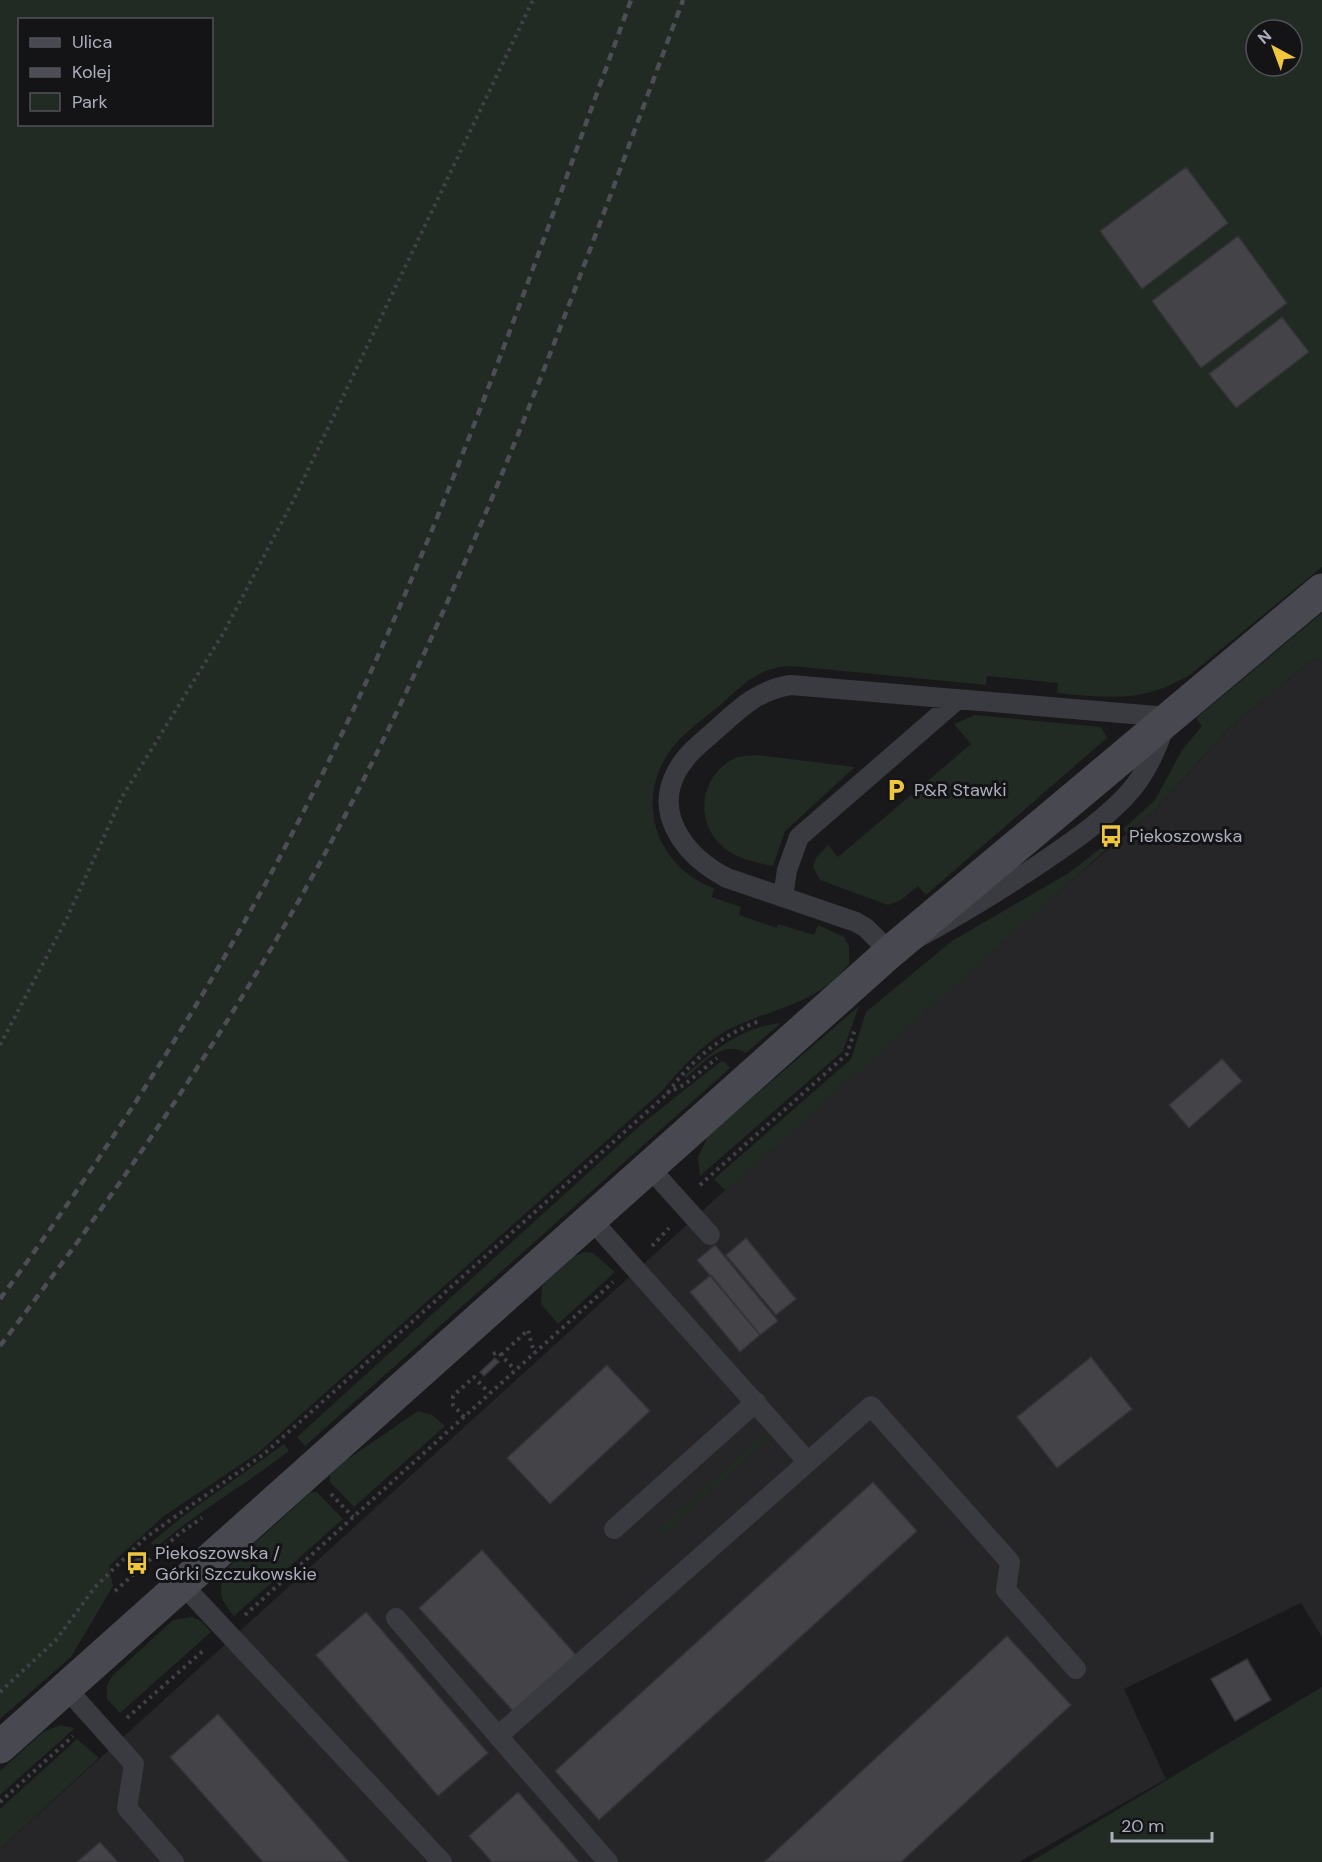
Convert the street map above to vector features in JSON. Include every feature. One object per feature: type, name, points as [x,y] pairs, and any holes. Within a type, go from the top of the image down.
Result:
[{"type":"main road","points":[[0,1747],[890,952],[1322,590]]},
{"type":"lane","points":[[890,952],[866,928],[856,922],[711,870],[696,860],[677,835],[672,819],[670,789],[677,772],[689,754],[749,699],[777,687],[791,685],[1168,717]]},
{"type":"lane","points":[[783,897],[787,870],[799,837],[958,699]]},
{"type":"lane","points":[[648,1166],[710,1235]]},
{"type":"lane","points":[[590,1218],[808,1462]]},
{"type":"lane","points":[[614,1529],[756,1402]]},
{"type":"lane","points":[[498,1736],[871,1406],[1010,1562],[1006,1590],[1076,1669]]},
{"type":"lane","points":[[182,1584],[442,1862]]},
{"type":"lane","points":[[396,1618],[608,1862]]},
{"type":"lane","points":[[66,1688],[134,1764],[127,1808],[174,1862]]},
{"type":"path","points":[[0,1045],[66,920],[122,797],[224,632],[294,499],[533,0]]},
{"type":"path","points":[[0,1692],[56,1640],[95,1587],[145,1538],[264,1454],[667,1094]]},
{"type":"path","points":[[501,1355],[528,1330],[534,1353]]},
{"type":"path","points":[[487,1360],[498,1352],[515,1370]]},
{"type":"path","points":[[464,1417],[453,1405],[453,1396],[474,1377],[475,1371]]},
{"type":"path","points":[[474,1377],[489,1394]]},
{"type":"path","points":[[329,1491],[353,1517]]},
{"type":"shaded area","points":[[1317,656],[1322,662],[1322,1637],[1301,1603],[1124,1689],[1166,1779],[1019,1862],[0,1862],[0,1849],[790,1131],[1029,917],[1158,807],[1229,728]]},
{"type":"green space","points":[[0,0],[1322,0],[1322,567],[1191,674],[1158,690],[1142,694],[1110,697],[1076,695],[1057,693],[1058,683],[987,676],[986,685],[792,666],[769,670],[743,685],[691,729],[668,754],[658,773],[653,793],[653,813],[658,832],[666,850],[679,866],[695,879],[714,888],[712,897],[741,907],[739,915],[777,928],[778,924],[814,935],[818,925],[844,937],[849,946],[849,964],[837,977],[811,996],[736,1026],[706,1045],[663,1090],[258,1453],[164,1516],[109,1566],[113,1586],[71,1657],[0,1719]]},
{"type":"green space","points":[[1322,613],[1322,662],[1316,657],[1229,728],[1158,807],[1127,833],[1123,829],[1155,800],[1182,750],[1202,726],[1196,718]]},
{"type":"green space","points":[[975,715],[1101,727],[1107,738],[926,895],[918,886],[901,900],[888,905],[820,880],[813,867],[816,858],[828,845],[838,857],[971,744],[954,724]]},
{"type":"green space","points":[[758,755],[855,767],[785,831],[773,866],[744,859],[725,848],[711,833],[704,810],[708,788],[713,777],[721,768],[737,757]]},
{"type":"green space","points":[[1105,845],[1108,848],[726,1191],[714,1179],[851,1059],[866,1012],[952,941],[1067,874]]},
{"type":"green space","points":[[859,1006],[843,1051],[700,1176],[698,1157],[708,1136]]},
{"type":"green space","points":[[781,1023],[746,1053],[737,1049],[721,1051],[686,1078],[684,1076],[717,1049],[740,1035],[753,1029]]},
{"type":"green space","points":[[720,1062],[725,1062],[730,1068],[305,1446],[297,1437],[644,1122]]},
{"type":"green space","points":[[584,1252],[593,1253],[615,1272],[558,1324],[541,1304],[542,1286],[573,1257]]},
{"type":"green space","points":[[418,1411],[432,1415],[445,1426],[354,1507],[330,1482],[330,1475],[345,1461]]},
{"type":"green space","points":[[765,1433],[768,1433],[770,1438],[665,1533],[652,1535]]},
{"type":"green space","points":[[284,1444],[289,1451],[273,1463],[188,1522],[156,1548],[151,1543],[182,1517]]},
{"type":"green space","points":[[311,1492],[317,1492],[343,1519],[234,1616],[223,1600],[221,1585],[224,1571]]},
{"type":"green space","points":[[192,1617],[201,1621],[211,1632],[120,1713],[107,1699],[107,1686],[112,1676],[173,1620]]},
{"type":"green space","points":[[1322,1687],[1322,1862],[1030,1862]]},
{"type":"green space","points":[[60,1725],[75,1728],[0,1795],[0,1771],[43,1732]]},
{"type":"green space","points":[[77,1739],[99,1758],[0,1849],[0,1809]]},
{"type":"building","points":[[1186,167],[1228,223],[1142,289],[1100,231]]},
{"type":"building","points":[[1238,236],[1287,303],[1201,368],[1152,301]]},
{"type":"building","points":[[1282,317],[1309,352],[1236,408],[1209,374]]},
{"type":"building","points":[[1222,1059],[1242,1081],[1189,1128],[1169,1105]]},
{"type":"building","points":[[746,1238],[796,1299],[776,1315],[726,1255]]},
{"type":"building","points":[[715,1245],[778,1321],[760,1335],[697,1260]]},
{"type":"building","points":[[711,1275],[760,1335],[740,1352],[690,1292]]},
{"type":"building","points":[[1091,1357],[1132,1409],[1057,1468],[1017,1417]]},
{"type":"building","points":[[495,1358],[499,1362],[484,1376],[480,1372]]},
{"type":"building","points":[[607,1365],[650,1411],[550,1504],[507,1458]]},
{"type":"building","points":[[873,1482],[917,1531],[599,1820],[555,1771]]},
{"type":"building","points":[[482,1550],[576,1655],[513,1711],[419,1608]]},
{"type":"building","points":[[143,1552],[147,1556],[133,1570],[129,1566]]},
{"type":"building","points":[[366,1612],[488,1753],[438,1796],[316,1655]]},
{"type":"building","points":[[1007,1636],[1071,1705],[901,1862],[764,1862]]},
{"type":"building","points":[[1247,1659],[1271,1700],[1235,1721],[1211,1679]]},
{"type":"building","points":[[218,1714],[349,1862],[263,1862],[170,1757]]},
{"type":"building","points":[[518,1792],[579,1862],[492,1862],[469,1836]]},
{"type":"building","points":[[100,1842],[118,1862],[77,1862]]},
{"type":"railway","points":[[0,1299],[119,1128],[228,952],[294,830],[344,730],[390,628],[476,421],[631,0]]},
{"type":"railway","points":[[0,1346],[95,1218],[186,1086],[270,950],[348,810],[443,612],[528,410],[683,0]]},
{"type":"place","name":"P&R Stawki","points":[[896,790]]},
{"type":"place","name":"Piekoszowska","points":[[1111,836]]},
{"type":"place","name":"Piekoszowska / Górki Szczukowskie","points":[[137,1563]]}]
